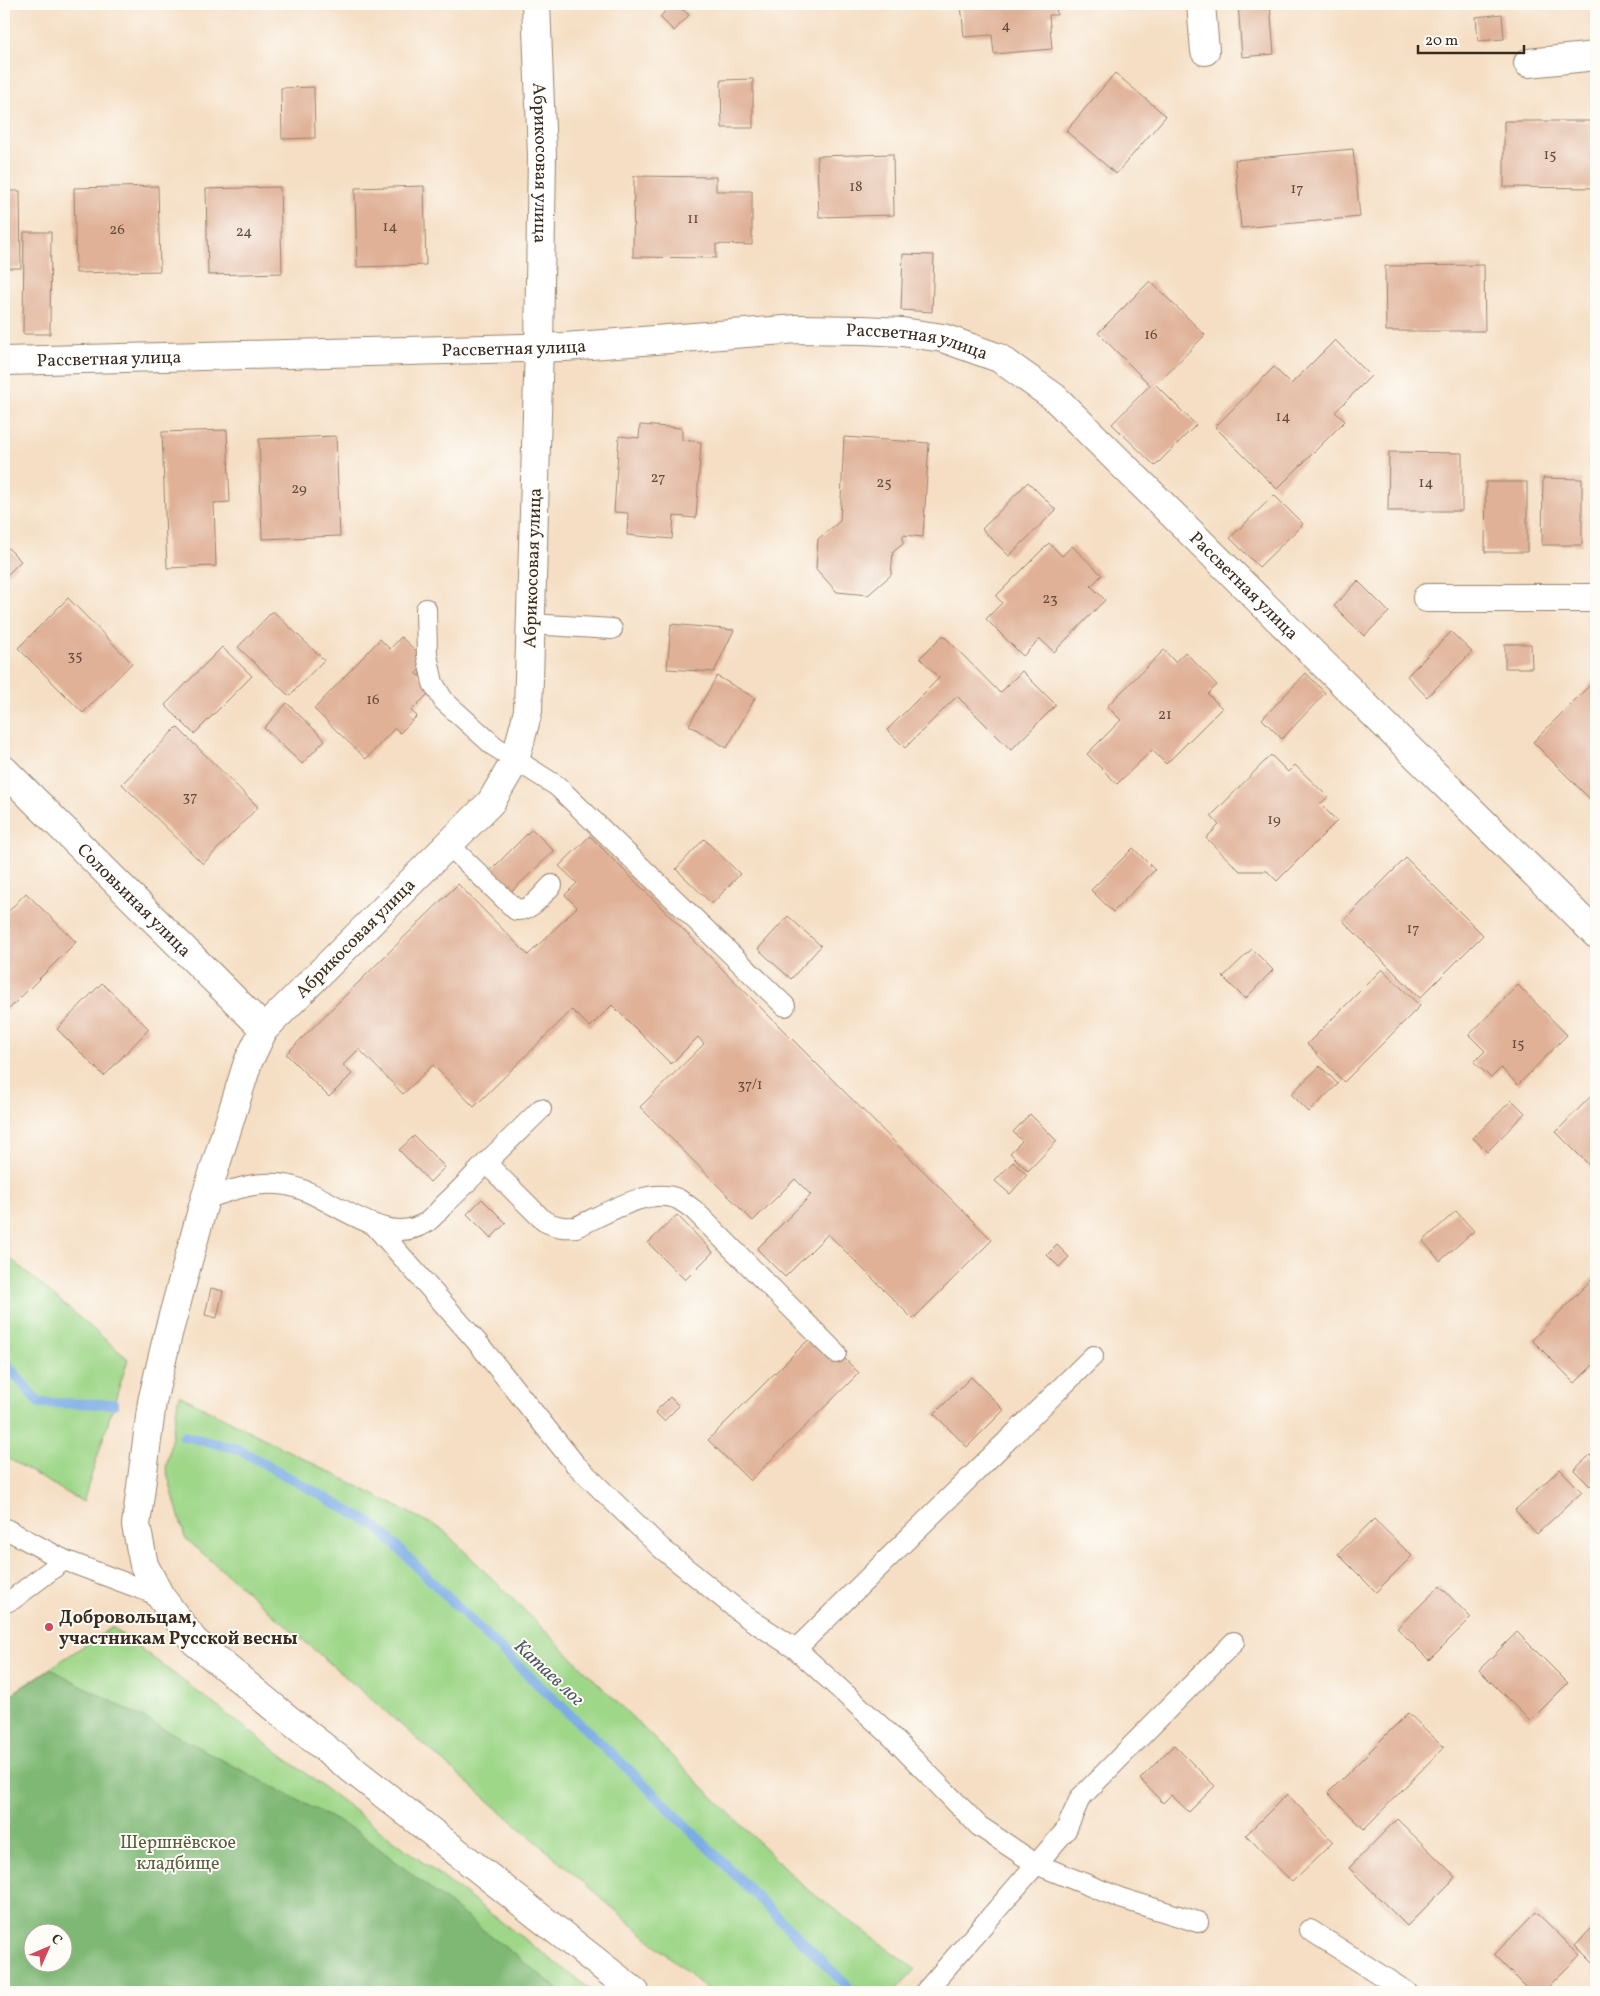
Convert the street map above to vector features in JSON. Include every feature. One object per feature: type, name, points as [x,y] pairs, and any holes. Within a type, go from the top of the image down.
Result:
[{"type":"street","name":"Абрикосовая улица","points":[[536,4],[542,155],[539,348],[528,711],[515,761],[491,802],[264,1029],[248,1062],[205,1199],[168,1334],[152,1402],[136,1525],[144,1565],[160,1596],[194,1641],[290,1721],[635,1992]]},
{"type":"street","points":[[1201,4],[1205,51]]},
{"type":"street","points":[[1528,63],[1596,56]]},
{"type":"street","name":"Рассветная улица","points":[[4,361],[539,348],[797,329],[902,332],[943,338],[999,358],[1054,398],[1596,934]]},
{"type":"street","points":[[1427,598],[1596,598]]},
{"type":"street","name":"Соловьиная улица","points":[[4,770],[264,1029]]},
{"type":"lane","points":[[426,609],[427,656],[433,683],[444,701],[494,746],[557,786],[785,1006]]},
{"type":"lane","points":[[530,624],[612,629]]},
{"type":"lane","points":[[449,845],[516,910],[524,910],[531,906],[552,885]]},
{"type":"lane","points":[[205,1199],[249,1185],[271,1183],[306,1190],[374,1226],[391,1229],[427,1222],[541,1108]]},
{"type":"lane","points":[[486,1163],[544,1221],[565,1228],[576,1227],[648,1196],[663,1195],[678,1199],[694,1210],[836,1353]]},
{"type":"lane","points":[[374,1226],[477,1342],[575,1464],[661,1548],[745,1616],[796,1650],[887,1732],[979,1826],[1036,1864],[1120,1898],[1198,1922]]},
{"type":"lane","points":[[796,1650],[1093,1356]]},
{"type":"lane","points":[[4,1528],[64,1560],[160,1596]]},
{"type":"lane","points":[[4,1602],[13,1599],[64,1560]]},
{"type":"lane","points":[[925,1992],[1066,1830],[1080,1798],[1234,1642]]},
{"type":"lane","points":[[1310,1930],[1408,1992]]},
{"type":"green space","points":[[4,1253],[128,1359],[83,1502],[4,1456]]},
{"type":"green space","points":[[179,1395],[443,1530],[803,1886],[915,1969],[894,1992],[710,1992],[185,1538],[166,1469]]},
{"type":"green space","name":"Шершнёвское кладбище","points":[[112,1627],[594,1992],[4,1992],[4,1699]]},
{"type":"green space","name":"Шершнёвское кладбище","points":[[51,1669],[358,1832],[562,1992],[4,1992],[4,1699]]},
{"type":"building","points":[[672,4],[676,4],[689,15],[674,31],[660,17]]},
{"type":"building","points":[[961,4],[1056,4],[1057,15],[1049,15],[1052,49],[994,54],[992,35],[964,37]]},
{"type":"building","points":[[1238,4],[1270,4],[1274,54],[1242,57]]},
{"type":"building","points":[[1502,14],[1504,39],[1478,41],[1476,17]]},
{"type":"building","points":[[1115,73],[1166,116],[1116,174],[1066,131]]},
{"type":"building","points":[[753,79],[753,128],[722,128],[721,80]]},
{"type":"building","points":[[314,87],[315,138],[282,139],[281,88]]},
{"type":"building","points":[[1504,121],[1596,121],[1596,188],[1504,187]]},
{"type":"building","points":[[1353,149],[1360,217],[1241,228],[1235,160]]},
{"type":"building","points":[[893,154],[894,215],[819,217],[817,156]]},
{"type":"building","points":[[634,176],[716,177],[716,191],[752,191],[752,245],[716,244],[716,258],[633,257]]},
{"type":"building","points":[[158,186],[160,271],[76,273],[74,188]]},
{"type":"building","points":[[424,186],[426,265],[357,267],[355,188]]},
{"type":"building","points":[[280,187],[282,273],[208,275],[206,189]]},
{"type":"building","points":[[4,191],[20,191],[21,268],[4,268]]},
{"type":"building","points":[[24,232],[51,232],[50,334],[23,334]]},
{"type":"building","points":[[903,254],[934,255],[932,312],[901,310]]},
{"type":"building","points":[[1484,265],[1485,331],[1386,331],[1385,266]]},
{"type":"building","points":[[1150,281],[1205,335],[1156,385],[1196,425],[1155,466],[1112,424],[1150,385],[1098,333]]},
{"type":"building","points":[[1335,340],[1371,376],[1335,412],[1345,421],[1277,489],[1215,427],[1274,367],[1291,384]]},
{"type":"building","points":[[640,425],[682,428],[682,440],[701,442],[696,518],[674,516],[672,539],[627,535],[628,513],[614,512],[619,436],[639,438]]},
{"type":"building","points":[[227,430],[230,502],[214,503],[216,566],[167,568],[162,432]]},
{"type":"building","points":[[336,436],[340,536],[262,539],[259,439]]},
{"type":"building","points":[[844,437],[929,443],[923,537],[903,535],[903,544],[893,552],[891,575],[868,595],[837,592],[816,569],[818,539],[840,521]]},
{"type":"building","points":[[1389,452],[1462,453],[1462,511],[1388,511]]},
{"type":"building","points":[[1543,478],[1582,479],[1582,545],[1542,545]]},
{"type":"building","points":[[1028,482],[1056,510],[1009,556],[982,529]]},
{"type":"building","points":[[1486,482],[1527,482],[1527,552],[1485,552]]},
{"type":"building","points":[[1274,495],[1303,524],[1259,567],[1230,538]]},
{"type":"building","points":[[1049,543],[1062,556],[1072,546],[1102,575],[1091,586],[1105,600],[1054,652],[1040,639],[1023,656],[986,619],[1002,603],[996,596]]},
{"type":"building","points":[[4,544],[21,561],[4,578]]},
{"type":"building","points":[[1358,581],[1389,612],[1364,636],[1334,606]]},
{"type":"building","points":[[68,598],[132,663],[83,713],[18,648]]},
{"type":"building","points":[[273,611],[324,660],[289,696],[238,647]]},
{"type":"building","points":[[671,624],[734,630],[714,672],[667,669]]},
{"type":"building","points":[[1451,632],[1472,652],[1427,697],[1407,676]]},
{"type":"building","points":[[943,635],[1000,693],[1022,671],[1056,705],[1011,750],[957,696],[905,748],[887,730],[939,678],[920,658]]},
{"type":"building","points":[[401,637],[428,662],[416,673],[433,689],[411,711],[417,716],[400,733],[395,728],[366,759],[314,709],[380,639],[390,649]]},
{"type":"building","points":[[1505,644],[1531,644],[1532,668],[1505,668]]},
{"type":"building","points":[[222,647],[252,676],[194,734],[165,705]]},
{"type":"building","points":[[1164,650],[1175,662],[1185,652],[1217,685],[1208,694],[1222,708],[1166,764],[1152,750],[1117,784],[1087,754],[1121,720],[1107,706]]},
{"type":"building","points":[[1306,673],[1325,693],[1282,739],[1262,719]]},
{"type":"building","points":[[717,676],[755,698],[727,748],[689,725]]},
{"type":"building","points":[[1596,679],[1596,796],[1592,801],[1533,742]]},
{"type":"building","points":[[287,703],[325,740],[302,764],[264,728]]},
{"type":"building","points":[[177,727],[258,807],[203,864],[122,784]]},
{"type":"building","points":[[1271,755],[1288,772],[1295,765],[1328,797],[1320,804],[1337,821],[1277,881],[1267,871],[1240,871],[1206,838],[1219,825],[1211,816]]},
{"type":"building","points":[[532,829],[554,851],[511,892],[490,871]]},
{"type":"building","points":[[590,836],[992,1240],[913,1319],[828,1234],[785,1277],[757,1249],[811,1195],[795,1179],[753,1221],[640,1107],[704,1044],[698,1037],[671,1064],[612,1005],[590,1027],[572,1010],[474,1107],[433,1065],[403,1094],[359,1049],[343,1065],[352,1074],[329,1097],[286,1054],[458,884],[528,955],[577,907],[565,895],[577,883],[559,866]]},
{"type":"building","points":[[704,839],[740,874],[712,904],[676,869]]},
{"type":"building","points":[[1133,848],[1155,870],[1113,912],[1091,890]]},
{"type":"building","points":[[1406,858],[1483,935],[1420,998],[1343,921]]},
{"type":"building","points":[[26,893],[76,942],[7,1011],[4,1008],[4,916]]},
{"type":"building","points":[[788,916],[821,946],[791,979],[758,949]]},
{"type":"building","points":[[1252,949],[1273,970],[1245,999],[1223,977]]},
{"type":"building","points":[[1382,969],[1420,1006],[1344,1082],[1307,1044]]},
{"type":"building","points":[[102,983],[149,1029],[104,1076],[57,1029]]},
{"type":"building","points":[[1518,985],[1567,1035],[1518,1085],[1501,1068],[1491,1078],[1474,1062],[1485,1051],[1469,1035]]},
{"type":"building","points":[[1320,1066],[1338,1084],[1309,1112],[1291,1094]]},
{"type":"building","points":[[1596,1091],[1596,1172],[1556,1132]]},
{"type":"building","points":[[1512,1100],[1525,1113],[1487,1152],[1473,1138]]},
{"type":"building","points":[[1030,1114],[1057,1141],[1028,1171],[1010,1153],[1022,1141],[1013,1132]]},
{"type":"building","points":[[414,1136],[445,1167],[430,1182],[399,1150]]},
{"type":"building","points":[[1013,1162],[1027,1175],[1010,1194],[995,1181]]},
{"type":"building","points":[[482,1199],[506,1223],[491,1238],[467,1214]]},
{"type":"building","points":[[1456,1211],[1474,1231],[1440,1261],[1423,1241]]},
{"type":"building","points":[[677,1215],[713,1252],[685,1280],[648,1243]]},
{"type":"building","points":[[1057,1245],[1069,1257],[1059,1267],[1047,1255]]},
{"type":"building","points":[[1596,1275],[1596,1362],[1575,1383],[1532,1340]]},
{"type":"building","points":[[211,1288],[223,1291],[217,1318],[205,1315]]},
{"type":"building","points":[[817,1331],[859,1373],[750,1481],[708,1440]]},
{"type":"building","points":[[971,1377],[1004,1410],[967,1447],[934,1414]]},
{"type":"building","points":[[670,1397],[679,1406],[664,1421],[655,1412]]},
{"type":"building","points":[[1590,1455],[1596,1461],[1596,1479],[1590,1486],[1574,1470]]},
{"type":"building","points":[[1560,1469],[1582,1492],[1537,1534],[1515,1510]]},
{"type":"building","points":[[1374,1519],[1412,1556],[1376,1592],[1338,1554]]},
{"type":"building","points":[[1440,1586],[1471,1618],[1429,1660],[1397,1628]]},
{"type":"building","points":[[1517,1632],[1568,1683],[1530,1721],[1479,1670]]},
{"type":"building","points":[[1408,1713],[1444,1747],[1364,1829],[1328,1793]]},
{"type":"building","points":[[1174,1745],[1215,1786],[1189,1812],[1171,1795],[1163,1803],[1140,1779]]},
{"type":"building","points":[[1287,1794],[1333,1842],[1292,1882],[1246,1835]]},
{"type":"building","points":[[1397,1819],[1456,1877],[1407,1926],[1349,1868]]},
{"type":"building","points":[[1536,1912],[1580,1955],[1543,1992],[1531,1992],[1494,1955]]},
{"type":"building","points":[[1596,1924],[1596,1966],[1575,1945]]},
{"type":"waterway","name":"Катаев лог","points":[[4,1361],[39,1403],[114,1404]]},
{"type":"waterway","name":"Катаев лог","points":[[184,1436],[238,1449],[376,1526],[494,1643],[647,1787],[853,1992]]},
{"type":"place","name":"Добровольцам, участникам Русской весны","points":[[49,1627]]}]
